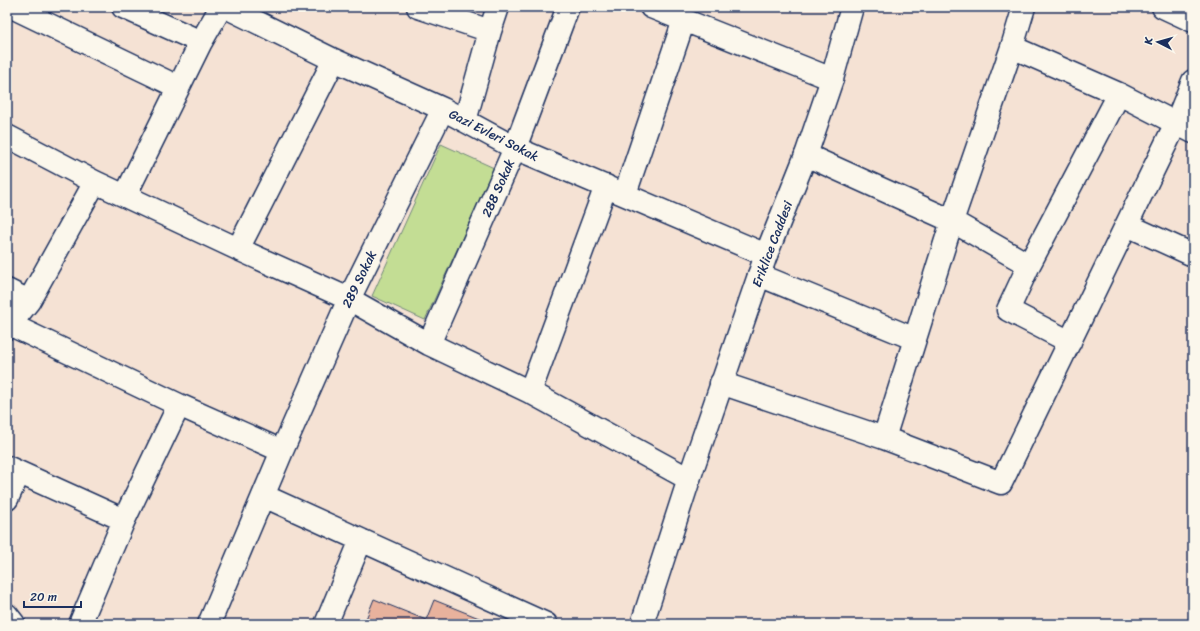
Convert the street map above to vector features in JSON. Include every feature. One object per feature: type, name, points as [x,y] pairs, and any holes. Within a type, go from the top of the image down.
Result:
[{"type":"street","points":[[12,7],[178,87]]},
{"type":"street","points":[[123,7],[200,42]]},
{"type":"street","points":[[124,196],[200,42],[221,7]]},
{"type":"street","name":"Gazi Evleri Sokak","points":[[226,7],[334,60],[443,109],[515,148],[615,190],[763,265],[915,339]]},
{"type":"street","points":[[418,7],[490,31]]},
{"type":"street","points":[[465,121],[498,7]]},
{"type":"street","name":"288 Sokak","points":[[429,344],[515,148],[568,7]]},
{"type":"street","points":[[651,7],[832,79]]},
{"type":"street","name":"Eriklice Caddesi","points":[[642,624],[721,383],[763,265],[806,155],[832,79],[852,7]]},
{"type":"street","points":[[884,438],[952,221],[1012,47],[1024,7]]},
{"type":"street","points":[[1163,7],[1193,21]]},
{"type":"street","points":[[530,392],[615,190],[684,20]]},
{"type":"street","points":[[1012,47],[1119,94],[1185,128]]},
{"type":"street","points":[[238,249],[334,60]]},
{"type":"street","points":[[721,383],[884,438],[1001,484],[1127,225],[1185,128],[1193,81]]},
{"type":"street","points":[[1070,342],[1008,310],[1029,265],[1119,94]]},
{"type":"street","name":"289 Sokak","points":[[209,624],[282,451],[349,299],[443,109]]},
{"type":"street","points":[[7,136],[124,196],[349,299],[429,344],[530,392],[689,479]]},
{"type":"street","points":[[806,155],[952,221],[1029,265]]},
{"type":"street","points":[[95,182],[29,301],[8,326],[282,451]]},
{"type":"street","points":[[1127,225],[1193,256]]},
{"type":"street","points":[[7,290],[29,301]]},
{"type":"street","points":[[80,624],[124,520],[179,405]]},
{"type":"street","points":[[7,499],[13,470],[124,520]]},
{"type":"street","points":[[264,496],[546,624]]},
{"type":"street","points":[[326,624],[361,540]]},
{"type":"street","points":[[7,615],[14,624]]},
{"type":"green space","points":[[441,144],[494,168],[425,320],[372,296]]},
{"type":"building","points":[[374,599],[426,620],[434,600],[494,624],[364,624]]}]
